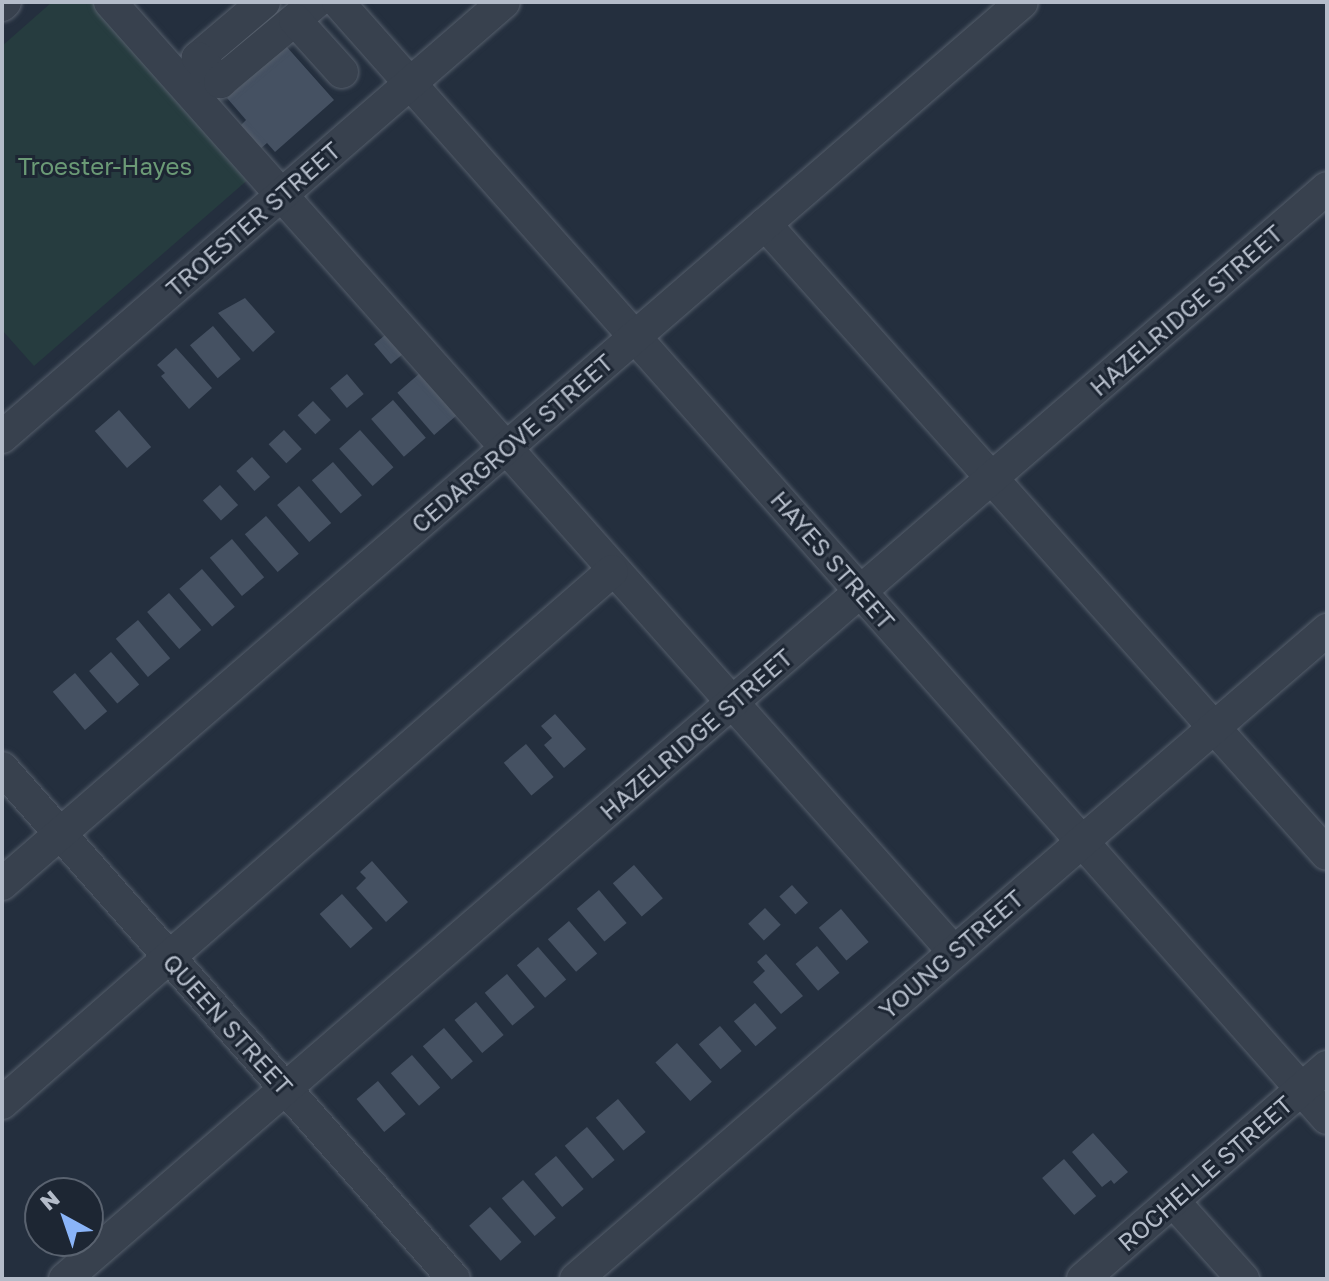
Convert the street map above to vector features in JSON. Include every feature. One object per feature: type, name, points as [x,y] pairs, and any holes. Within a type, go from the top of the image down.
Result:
[{"type":"street","points":[[110,2],[507,447],[612,571],[954,952]]},
{"type":"street","points":[[264,2],[198,58],[220,82],[306,11],[342,72]]},
{"type":"street","name":"HAYES STREET","points":[[338,2],[1327,1118]]},
{"type":"street","name":"TROESTER STREET","points":[[2,437],[504,2]]},
{"type":"street","name":"CEDARGROVE STREET","points":[[2,884],[1022,2]]},
{"type":"street","name":"HAZELRIDGE STREET","points":[[65,1279],[1327,188]]},
{"type":"street","points":[[765,224],[1327,854]]},
{"type":"street","points":[[2,1103],[612,571]]},
{"type":"street","name":"YOUNG STREET","points":[[576,1279],[1327,630]]},
{"type":"street","name":"QUEEN STREET","points":[[2,768],[454,1279]]},
{"type":"street","name":"ROCHELLE STREET","points":[[1083,1279],[1327,1067]]},
{"type":"street","points":[[1173,1201],[1243,1279]]},
{"type":"green space","name":"Troester-Hayes","points":[[52,2],[98,2],[251,177],[34,366],[2,330],[2,46]]},
{"type":"building","points":[[286,46],[334,100],[275,152],[267,143],[259,150],[239,127],[246,120],[227,98]]},
{"type":"building","points":[[245,298],[275,332],[253,352],[218,313]]},
{"type":"building","points":[[213,326],[241,359],[218,378],[190,345]]},
{"type":"building","points":[[391,330],[408,350],[391,364],[374,344]]},
{"type":"building","points":[[176,348],[212,388],[189,409],[161,376],[165,373],[157,365]]},
{"type":"building","points":[[420,373],[457,415],[434,435],[397,393]]},
{"type":"building","points":[[347,374],[364,394],[347,408],[330,388]]},
{"type":"building","points":[[393,400],[426,438],[404,457],[371,419]]},
{"type":"building","points":[[313,401],[331,420],[315,434],[298,415]]},
{"type":"building","points":[[119,410],[151,447],[127,468],[95,431]]},
{"type":"building","points":[[284,430],[302,449],[286,463],[269,444]]},
{"type":"building","points":[[360,430],[393,467],[373,486],[339,449]]},
{"type":"building","points":[[252,457],[270,477],[254,491],[236,471]]},
{"type":"building","points":[[333,462],[362,495],[341,514],[312,480]]},
{"type":"building","points":[[220,485],[238,505],[221,520],[203,500]]},
{"type":"building","points":[[299,486],[331,523],[309,542],[277,505]]},
{"type":"building","points":[[266,516],[299,554],[278,572],[245,534]]},
{"type":"building","points":[[232,539],[264,577],[242,596],[210,558]]},
{"type":"building","points":[[202,569],[235,607],[212,626],[179,589]]},
{"type":"building","points":[[169,593],[201,630],[179,649],[147,612]]},
{"type":"building","points":[[138,620],[170,658],[148,677],[116,639]]},
{"type":"building","points":[[111,652],[139,684],[117,703],[89,671]]},
{"type":"building","points":[[75,673],[107,711],[85,730],[53,692]]},
{"type":"building","points":[[555,714],[586,749],[564,768],[544,745],[552,738],[541,726]]},
{"type":"building","points":[[526,744],[554,777],[531,796],[504,763]]},
{"type":"building","points":[[372,861],[408,902],[386,922],[356,888],[366,878],[360,872]]},
{"type":"building","points":[[634,865],[663,898],[642,917],[613,883]]},
{"type":"building","points":[[792,885],[808,903],[795,914],[779,896]]},
{"type":"building","points":[[599,890],[627,923],[604,942],[577,909]]},
{"type":"building","points":[[342,894],[373,928],[350,948],[320,914]]},
{"type":"building","points":[[765,908],[781,925],[764,941],[748,924]]},
{"type":"building","points":[[841,909],[869,942],[846,961],[819,928]]},
{"type":"building","points":[[569,921],[597,953],[576,972],[548,939]]},
{"type":"building","points":[[817,946],[839,973],[818,991],[796,964]]},
{"type":"building","points":[[538,947],[566,979],[545,998],[517,965]]},
{"type":"building","points":[[766,954],[803,996],[781,1014],[753,982],[765,971],[757,962]]},
{"type":"building","points":[[507,974],[535,1007],[512,1026],[485,993]]},
{"type":"building","points":[[476,1002],[504,1035],[482,1053],[455,1020]]},
{"type":"building","points":[[755,1003],[777,1028],[756,1046],[734,1021]]},
{"type":"building","points":[[720,1026],[742,1051],[721,1069],[699,1044]]},
{"type":"building","points":[[444,1028],[473,1061],[452,1080],[423,1046]]},
{"type":"building","points":[[677,1043],[712,1082],[690,1101],[655,1062]]},
{"type":"building","points":[[412,1055],[440,1087],[419,1106],[391,1073]]},
{"type":"building","points":[[378,1081],[406,1114],[384,1132],[357,1099]]},
{"type":"building","points":[[618,1099],[646,1132],[623,1151],[596,1118]]},
{"type":"building","points":[[587,1127],[615,1160],[592,1179],[565,1146]]},
{"type":"building","points":[[1093,1133],[1128,1172],[1114,1184],[1111,1180],[1102,1187],[1072,1152]]},
{"type":"building","points":[[556,1156],[584,1189],[562,1207],[535,1174]]},
{"type":"building","points":[[1064,1159],[1096,1196],[1074,1215],[1042,1178]]},
{"type":"building","points":[[523,1180],[556,1218],[535,1236],[502,1198]]},
{"type":"building","points":[[490,1207],[521,1242],[501,1261],[469,1226]]}]
